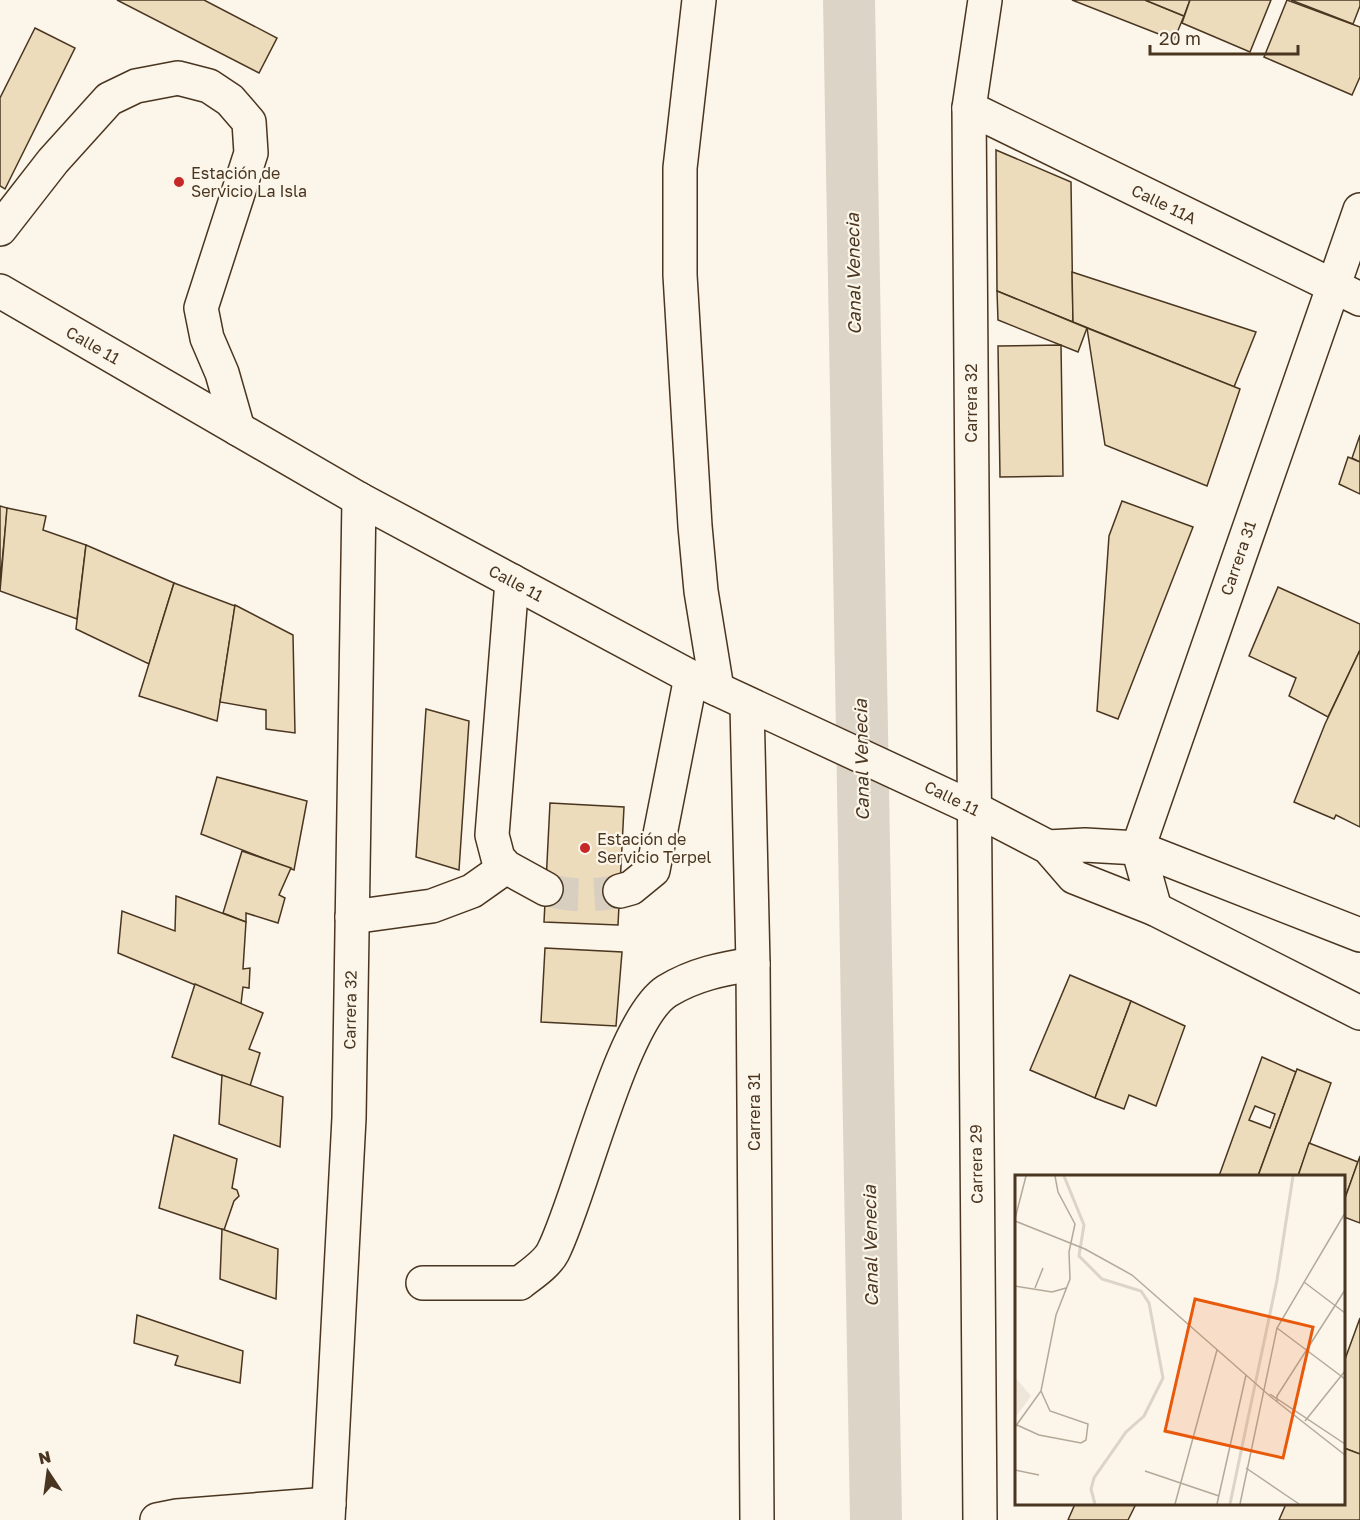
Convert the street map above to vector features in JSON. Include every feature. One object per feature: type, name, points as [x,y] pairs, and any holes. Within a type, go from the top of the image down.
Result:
[{"type":"street","points":[[620,891],[631,888],[653,870],[704,683],[680,275],[680,168],[699,0]]},
{"type":"street","name":"Carrera 32","points":[[973,808],[969,108],[985,0]]},
{"type":"street","points":[[0,229],[53,161],[109,99],[136,86],[178,78],[209,86],[230,100],[249,122],[251,153],[201,308],[207,338],[222,373],[238,429]]},
{"type":"street","name":"Calle 11A","points":[[969,108],[1346,293]]},
{"type":"street","name":"Carrera 31","points":[[1138,848],[1346,293],[1360,210]]},
{"type":"street","name":"Calle 11","points":[[0,291],[359,499],[704,683],[973,808],[1048,847],[1074,877],[1155,909],[1360,1013]]},
{"type":"street","name":"Carrera 32","points":[[329,1512],[348,1118],[359,499]]},
{"type":"street","points":[[512,581],[492,835],[498,858],[506,867],[546,889]]},
{"type":"street","name":"Carrera 31","points":[[747,704],[753,964],[757,1520]]},
{"type":"street","name":"Carrera 29","points":[[973,808],[980,1520]]},
{"type":"street","points":[[1048,847],[1085,845],[1138,848],[1360,934]]},
{"type":"street","points":[[1138,848],[1155,909]]},
{"type":"street","points":[[352,917],[432,906],[472,891],[506,867]]},
{"type":"street","points":[[423,1283],[520,1283],[552,1255],[625,1056],[643,1020],[665,992],[711,970],[753,964]]},
{"type":"street","points":[[157,1520],[177,1516],[329,1512]]},
{"type":"building","points":[[117,0],[204,0],[277,38],[259,73]]},
{"type":"building","points":[[1072,0],[1145,0],[1184,16],[1174,40]]},
{"type":"building","points":[[1145,0],[1190,0],[1184,16]]},
{"type":"building","points":[[1190,0],[1271,0],[1250,52],[1182,23]]},
{"type":"building","points":[[1287,0],[1360,27],[1360,77],[1352,95],[1264,57]]},
{"type":"building","points":[[1291,0],[1360,0],[1360,6],[1353,24]]},
{"type":"building","points":[[35,28],[75,48],[5,189],[0,186],[0,98]]},
{"type":"building","points":[[996,150],[1071,182],[1073,322],[997,291]]},
{"type":"building","points":[[1072,272],[1256,332],[1234,387],[1073,322]]},
{"type":"building","points":[[997,291],[1087,328],[1078,352],[998,320]]},
{"type":"building","points":[[1087,328],[1240,389],[1207,486],[1105,445]]},
{"type":"building","points":[[1061,345],[1063,476],[1000,477],[998,346]]},
{"type":"building","points":[[1360,435],[1360,462],[1352,458]]},
{"type":"building","points":[[1348,457],[1360,462],[1360,494],[1339,484]]},
{"type":"building","points":[[1122,501],[1193,527],[1118,719],[1097,711],[1109,536]]},
{"type":"building","points":[[0,506],[7,508],[7,512],[0,583]]},
{"type":"building","points":[[7,508],[46,516],[43,530],[86,545],[77,619],[0,591]]},
{"type":"building","points":[[86,545],[174,583],[149,664],[76,629]]},
{"type":"building","points":[[174,583],[235,606],[217,721],[139,696]]},
{"type":"building","points":[[1278,587],[1360,624],[1360,650],[1328,717],[1289,696],[1296,678],[1249,656]]},
{"type":"building","points":[[235,605],[293,635],[295,733],[266,729],[266,710],[220,702]]},
{"type":"building","points":[[1360,650],[1360,827],[1336,815],[1334,819],[1294,802],[1325,724]]},
{"type":"building","points":[[426,709],[469,721],[459,870],[416,857]]},
{"type":"building","points":[[217,777],[307,801],[294,870],[201,834]]},
{"type":"building","name":"Estación de Servicio Terpel","points":[[550,803],[624,807],[618,925],[544,922]]},
{"type":"building","points":[[242,851],[291,868],[279,895],[285,898],[278,923],[246,913],[246,922],[223,913]]},
{"type":"building","points":[[176,896],[246,922],[243,969],[250,968],[249,988],[243,987],[241,1004],[118,953],[122,911],[175,931]]},
{"type":"building","points":[[545,948],[622,952],[616,1026],[541,1022]]},
{"type":"building","points":[[1070,975],[1131,1001],[1095,1098],[1030,1070]]},
{"type":"building","points":[[195,984],[263,1013],[249,1049],[260,1053],[250,1086],[172,1057]]},
{"type":"building","points":[[1131,1001],[1185,1026],[1156,1106],[1129,1095],[1124,1109],[1095,1098]]},
{"type":"building","points":[[1262,1057],[1296,1072],[1258,1175],[1219,1175]],"holes":[[[1255,1106],[1275,1114],[1270,1128],[1249,1120]]]},
{"type":"building","points":[[1297,1069],[1331,1083],[1298,1175],[1258,1175]]},
{"type":"building","points":[[222,1075],[283,1097],[280,1147],[219,1124]]},
{"type":"building","points":[[174,1135],[237,1159],[232,1188],[237,1190],[239,1196],[234,1201],[224,1230],[159,1208]]},
{"type":"building","points":[[1309,1143],[1358,1162],[1345,1198],[1345,1175],[1298,1175]]},
{"type":"building","points":[[1360,1156],[1360,1223],[1345,1217],[1345,1198]]},
{"type":"building","points":[[222,1229],[278,1249],[276,1299],[220,1279]]},
{"type":"building","points":[[137,1315],[243,1351],[240,1383],[175,1365],[178,1356],[134,1343]]},
{"type":"building","points":[[1360,1318],[1360,1454],[1345,1448],[1345,1359]]},
{"type":"building","points":[[1345,1448],[1360,1454],[1360,1520],[1279,1520],[1286,1505],[1345,1505]]},
{"type":"building","points":[[1075,1505],[1136,1505],[1128,1520],[1068,1520]]},
{"type":"waterway","name":"Canal Venecia","points":[[849,0],[876,1520]]},
{"type":"tunnel","points":[[546,889],[582,895],[620,891]]},
{"type":"place","name":"Estación de Servicio La Isla","points":[[179,182]]},
{"type":"place","name":"Estación de Servicio Terpel","points":[[585,848]]}]
